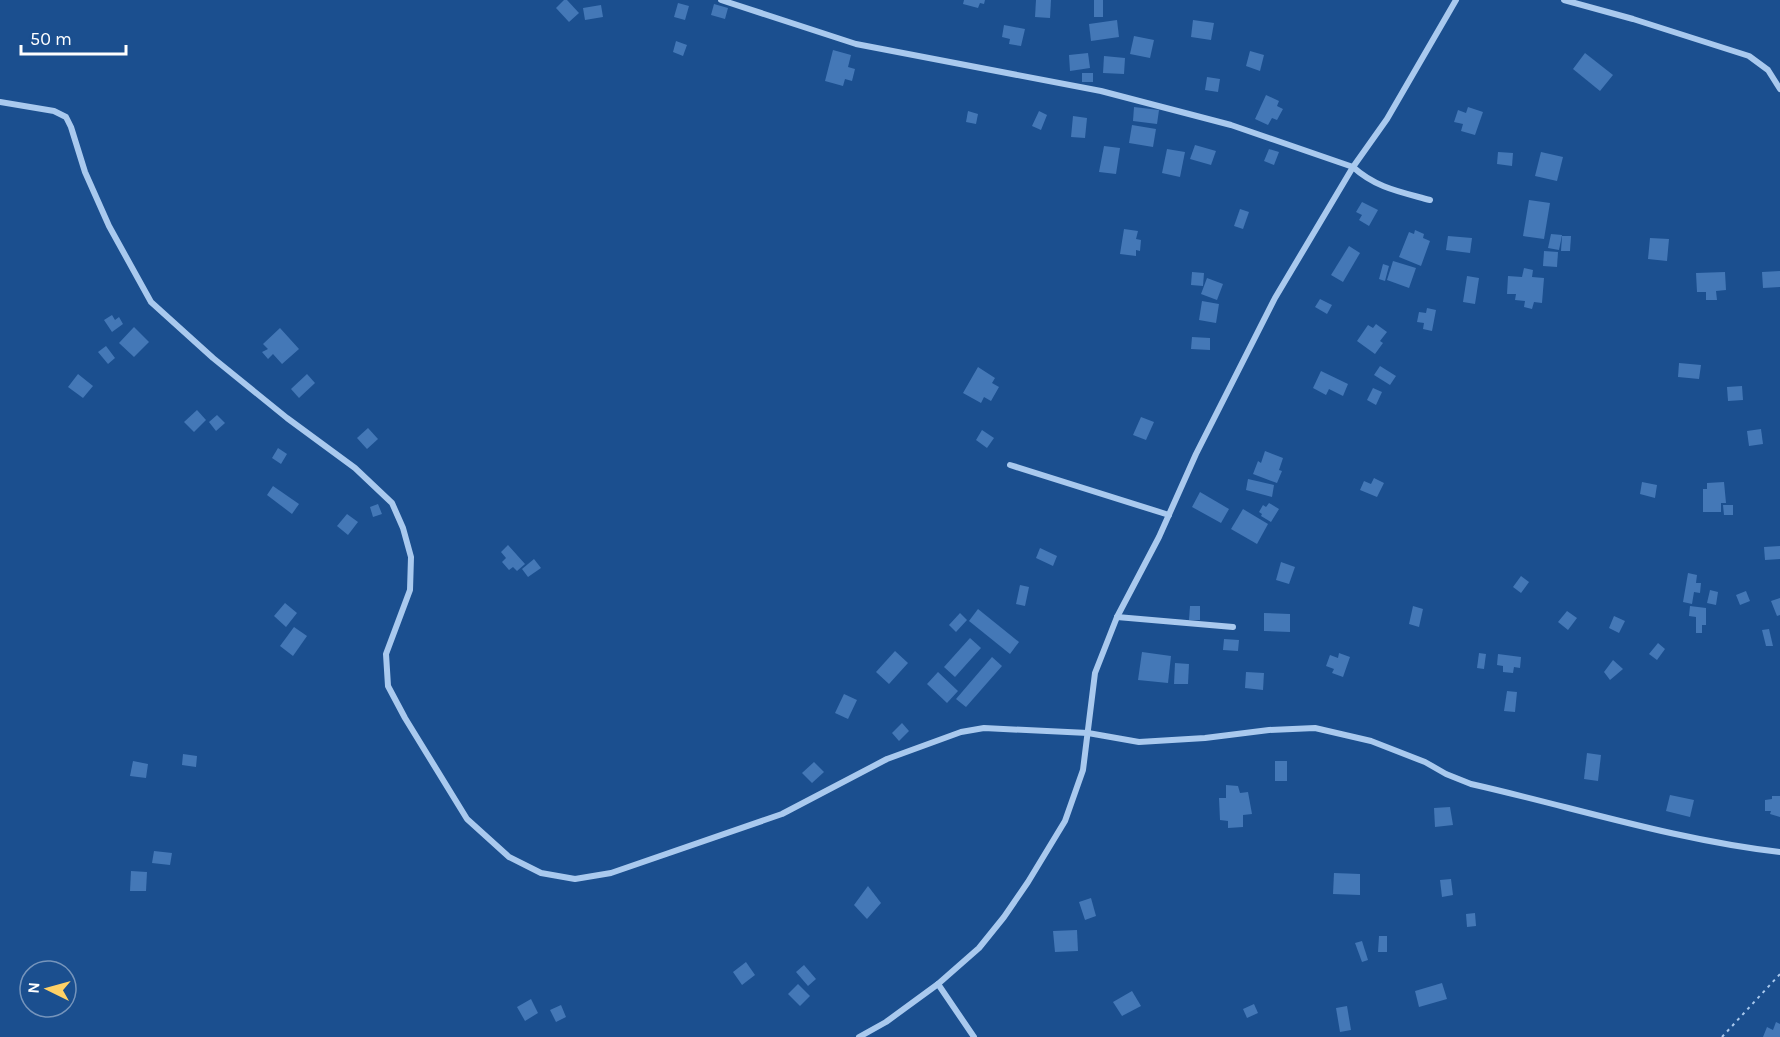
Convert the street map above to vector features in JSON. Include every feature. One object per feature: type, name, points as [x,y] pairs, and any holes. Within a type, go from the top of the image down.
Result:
[{"type":"street","points":[[722,0],[856,44],[1101,91],[1231,125],[1353,167],[1367,179],[1391,189],[1430,200]]},
{"type":"street","points":[[859,1037],[886,1022],[938,984],[979,948],[1004,917],[1065,821],[1083,770],[1095,673],[1117,617],[1275,298],[1353,167],[1387,119],[1456,0]]},
{"type":"street","points":[[1564,0],[1633,19],[1749,56],[1768,70],[1780,89]]},
{"type":"street","points":[[0,102],[54,111],[66,117],[85,172],[109,226],[151,302],[213,358],[287,418],[355,468],[392,503],[403,528],[411,557],[410,590],[386,654],[388,686],[467,819],[509,857],[541,873],[575,879],[611,873],[782,814],[887,759],[961,732],[984,728],[1088,733],[1139,742],[1315,728],[1371,741],[1425,762],[1471,784],[1638,826],[1780,852]]},
{"type":"street","points":[[1011,465],[1169,515]]},
{"type":"street","points":[[1117,617],[1233,627]]},
{"type":"street","points":[[938,984],[974,1037]]},
{"type":"path","points":[[1722,1037],[1780,974]]},
{"type":"building","points":[[567,0],[579,13],[569,22],[556,8]]},
{"type":"building","points":[[964,0],[985,0],[984,4],[980,3],[978,8],[963,4]]},
{"type":"building","points":[[1036,0],[1051,0],[1050,18],[1035,17]]},
{"type":"building","points":[[1094,0],[1103,0],[1103,17],[1094,17]]},
{"type":"building","points":[[678,3],[689,6],[685,20],[674,17]]},
{"type":"building","points":[[714,4],[728,8],[725,19],[711,15]]},
{"type":"building","points":[[601,5],[603,17],[585,20],[583,8]]},
{"type":"building","points":[[1117,20],[1119,37],[1091,41],[1089,24]]},
{"type":"building","points":[[1193,20],[1214,23],[1211,40],[1191,37]]},
{"type":"building","points":[[1004,25],[1025,29],[1021,46],[1009,44],[1010,39],[1002,37]]},
{"type":"building","points":[[1134,36],[1154,40],[1150,58],[1130,54]]},
{"type":"building","points":[[676,41],[687,45],[683,56],[673,52]]},
{"type":"building","points":[[833,50],[851,55],[848,67],[855,69],[852,81],[845,79],[843,86],[825,81]]},
{"type":"building","points":[[1250,51],[1264,55],[1260,71],[1246,66]]},
{"type":"building","points":[[1088,53],[1090,68],[1070,71],[1069,55]]},
{"type":"building","points":[[1585,53],[1613,75],[1600,91],[1573,69]]},
{"type":"building","points":[[1104,56],[1125,58],[1124,74],[1103,73]]},
{"type":"building","points":[[1082,73],[1093,73],[1093,82],[1082,82]]},
{"type":"building","points":[[1207,77],[1220,79],[1218,92],[1205,90]]},
{"type":"building","points":[[1266,95],[1279,101],[1277,106],[1283,109],[1277,120],[1272,118],[1268,125],[1255,119]]},
{"type":"building","points":[[1134,107],[1159,110],[1157,124],[1133,121]]},
{"type":"building","points":[[1468,107],[1483,112],[1475,135],[1461,131],[1463,124],[1454,122],[1458,110],[1466,113]]},
{"type":"building","points":[[968,111],[978,114],[976,124],[966,122]]},
{"type":"building","points":[[1039,111],[1047,115],[1041,130],[1032,126]]},
{"type":"building","points":[[1073,116],[1087,118],[1085,138],[1071,137]]},
{"type":"building","points":[[1132,125],[1156,129],[1153,147],[1129,143]]},
{"type":"building","points":[[1195,145],[1216,151],[1211,165],[1190,159]]},
{"type":"building","points":[[1104,146],[1120,148],[1116,174],[1099,172]]},
{"type":"building","points":[[1167,149],[1185,152],[1180,177],[1162,173]]},
{"type":"building","points":[[1269,149],[1279,152],[1274,165],[1264,161]]},
{"type":"building","points":[[1498,152],[1513,153],[1512,166],[1497,164]]},
{"type":"building","points":[[1541,152],[1563,157],[1557,181],[1535,176]]},
{"type":"building","points":[[1529,200],[1550,203],[1544,239],[1523,236]]},
{"type":"building","points":[[1362,202],[1378,210],[1369,226],[1359,220],[1362,215],[1356,212]]},
{"type":"building","points":[[1240,209],[1249,212],[1243,229],[1234,226]]},
{"type":"building","points":[[1124,229],[1138,231],[1136,239],[1141,240],[1140,251],[1136,250],[1136,256],[1120,254]]},
{"type":"building","points":[[1415,230],[1424,234],[1423,238],[1430,241],[1421,266],[1399,257],[1409,232],[1414,234]]},
{"type":"building","points":[[1551,234],[1562,235],[1559,250],[1548,248]]},
{"type":"building","points":[[1448,236],[1472,238],[1470,253],[1446,250]]},
{"type":"building","points":[[1562,236],[1571,236],[1570,251],[1561,251]]},
{"type":"building","points":[[1650,238],[1669,239],[1667,261],[1648,259]]},
{"type":"building","points":[[1349,246],[1360,253],[1343,282],[1331,275]]},
{"type":"building","points":[[1544,251],[1558,252],[1557,267],[1543,266]]},
{"type":"building","points":[[1393,261],[1416,268],[1409,288],[1387,280]]},
{"type":"building","points":[[1383,264],[1389,266],[1385,281],[1379,279]]},
{"type":"building","points":[[1524,268],[1533,270],[1532,277],[1544,278],[1542,303],[1534,302],[1532,309],[1524,307],[1525,301],[1515,300],[1516,294],[1507,294],[1508,276],[1522,277]]},
{"type":"building","points":[[1780,271],[1780,287],[1763,288],[1762,272]]},
{"type":"building","points":[[1192,272],[1204,273],[1203,286],[1191,285]]},
{"type":"building","points":[[1725,272],[1726,290],[1716,291],[1717,300],[1706,300],[1706,292],[1697,292],[1696,273]]},
{"type":"building","points":[[1467,276],[1479,278],[1475,304],[1463,302]]},
{"type":"building","points":[[1207,278],[1223,284],[1217,300],[1201,294]]},
{"type":"building","points":[[1320,299],[1332,305],[1327,314],[1315,307]]},
{"type":"building","points":[[1202,301],[1219,304],[1216,323],[1199,320]]},
{"type":"building","points":[[1427,308],[1436,310],[1432,331],[1423,329],[1424,323],[1417,322],[1419,312],[1426,313]]},
{"type":"building","points":[[112,315],[115,320],[119,317],[123,324],[112,332],[104,320]]},
{"type":"building","points":[[1376,324],[1387,332],[1380,341],[1383,343],[1375,354],[1357,341],[1368,325],[1373,328]]},
{"type":"building","points":[[134,327],[149,342],[134,357],[119,343]]},
{"type":"building","points":[[280,328],[299,349],[282,364],[273,354],[268,359],[262,352],[268,349],[263,344]]},
{"type":"building","points":[[1192,337],[1210,338],[1210,350],[1191,349]]},
{"type":"building","points":[[106,346],[115,358],[108,364],[98,352]]},
{"type":"building","points":[[1679,363],[1701,365],[1699,379],[1678,377]]},
{"type":"building","points":[[1380,366],[1396,376],[1390,385],[1374,375]]},
{"type":"building","points":[[978,367],[995,378],[992,383],[999,387],[991,401],[984,397],[981,403],[963,393]]},
{"type":"building","points":[[1321,371],[1348,384],[1343,396],[1329,389],[1326,395],[1313,388]]},
{"type":"building","points":[[78,374],[93,386],[83,398],[68,387]]},
{"type":"building","points":[[307,374],[315,383],[299,398],[291,389]]},
{"type":"building","points":[[1742,386],[1743,400],[1728,401],[1727,387]]},
{"type":"building","points":[[1373,388],[1382,392],[1376,405],[1367,400]]},
{"type":"building","points":[[197,410],[206,420],[194,432],[184,422]]},
{"type":"building","points":[[217,415],[225,423],[216,431],[209,422]]},
{"type":"building","points":[[1141,417],[1154,422],[1146,440],[1133,435]]},
{"type":"building","points":[[368,428],[378,439],[367,449],[357,438]]},
{"type":"building","points":[[1761,429],[1763,444],[1749,446],[1747,431]]},
{"type":"building","points":[[982,430],[994,438],[987,448],[976,440]]},
{"type":"building","points":[[278,448],[287,454],[281,464],[272,458]]},
{"type":"building","points":[[1265,451],[1283,458],[1279,470],[1282,471],[1277,483],[1253,474],[1258,461],[1261,463]]},
{"type":"building","points":[[1374,478],[1384,483],[1377,497],[1360,490],[1364,481],[1371,484]]},
{"type":"building","points":[[1248,479],[1274,485],[1272,497],[1246,490]]},
{"type":"building","points":[[1642,482],[1657,485],[1655,498],[1640,494]]},
{"type":"building","points":[[1724,482],[1726,503],[1721,503],[1721,512],[1703,512],[1703,489],[1707,489],[1707,483]]},
{"type":"building","points":[[273,486],[299,504],[292,514],[267,495]]},
{"type":"building","points":[[1200,492],[1229,509],[1221,523],[1192,507]]},
{"type":"building","points":[[1269,503],[1279,509],[1271,522],[1259,512],[1263,505],[1266,507]]},
{"type":"building","points":[[378,504],[382,514],[373,517],[370,507]]},
{"type":"building","points":[[1723,505],[1733,505],[1733,515],[1724,515]]},
{"type":"building","points":[[1243,509],[1268,524],[1257,544],[1231,529]]},
{"type":"building","points":[[347,514],[358,522],[348,535],[337,526]]},
{"type":"building","points":[[508,545],[525,564],[517,571],[513,567],[509,570],[502,562],[506,558],[501,552]]},
{"type":"building","points":[[1780,546],[1780,559],[1765,560],[1764,547]]},
{"type":"building","points":[[1040,548],[1057,556],[1053,566],[1036,558]]},
{"type":"building","points":[[534,559],[541,568],[528,577],[522,569]]},
{"type":"building","points":[[1281,562],[1295,567],[1289,584],[1276,580]]},
{"type":"building","points":[[1688,573],[1697,575],[1696,583],[1701,583],[1700,593],[1694,592],[1692,604],[1683,602]]},
{"type":"building","points":[[1521,576],[1529,582],[1521,593],[1513,587]]},
{"type":"building","points":[[1020,585],[1029,587],[1025,606],[1016,604]]},
{"type":"building","points":[[1710,590],[1718,592],[1716,605],[1707,603]]},
{"type":"building","points":[[1746,591],[1750,601],[1740,605],[1736,595]]},
{"type":"building","points":[[1780,598],[1780,615],[1777,616],[1771,601]]},
{"type":"building","points":[[285,603],[297,613],[286,627],[274,616]]},
{"type":"building","points":[[1190,606],[1200,606],[1200,620],[1189,620]]},
{"type":"building","points":[[1413,606],[1423,609],[1419,627],[1409,624]]},
{"type":"building","points":[[1690,606],[1706,608],[1706,625],[1702,625],[1702,633],[1696,633],[1696,617],[1689,616]]},
{"type":"building","points":[[978,609],[1019,642],[1010,654],[969,621]]},
{"type":"building","points":[[1567,611],[1577,618],[1568,630],[1558,622]]},
{"type":"building","points":[[960,613],[967,620],[956,632],[949,625]]},
{"type":"building","points":[[1264,613],[1290,614],[1290,632],[1264,631]]},
{"type":"building","points":[[1614,616],[1625,621],[1619,633],[1609,628]]},
{"type":"building","points":[[294,627],[307,636],[293,656],[280,646]]},
{"type":"building","points":[[1769,629],[1773,646],[1766,646],[1762,630]]},
{"type":"building","points":[[970,638],[981,648],[955,677],[944,667]]},
{"type":"building","points":[[1224,639],[1239,640],[1238,651],[1223,650]]},
{"type":"building","points":[[1658,643],[1665,649],[1657,660],[1649,654]]},
{"type":"building","points":[[895,651],[908,663],[889,684],[876,672]]},
{"type":"building","points":[[1142,652],[1171,656],[1168,683],[1138,680]]},
{"type":"building","points":[[1339,653],[1350,657],[1343,677],[1332,673],[1334,669],[1326,666],[1330,655],[1338,658]]},
{"type":"building","points":[[1479,653],[1486,654],[1484,669],[1477,668]]},
{"type":"building","points":[[1498,654],[1521,657],[1520,668],[1514,667],[1513,673],[1503,672],[1503,666],[1497,665]]},
{"type":"building","points":[[992,657],[1002,666],[966,707],[956,699]]},
{"type":"building","points":[[1613,660],[1623,669],[1610,680],[1604,672]]},
{"type":"building","points":[[1175,663],[1189,664],[1188,684],[1174,684]]},
{"type":"building","points":[[938,672],[958,691],[947,703],[927,684]]},
{"type":"building","points":[[1246,672],[1264,673],[1263,690],[1245,688]]},
{"type":"building","points":[[1507,691],[1517,692],[1515,712],[1504,711]]},
{"type":"building","points":[[844,694],[857,700],[848,719],[835,713]]},
{"type":"building","points":[[902,723],[909,731],[899,741],[892,733]]},
{"type":"building","points":[[1587,753],[1601,755],[1598,781],[1584,779]]},
{"type":"building","points":[[183,754],[197,756],[196,767],[182,765]]},
{"type":"building","points":[[133,761],[148,764],[146,778],[130,776]]},
{"type":"building","points":[[1275,761],[1287,761],[1287,781],[1275,781]]},
{"type":"building","points":[[814,762],[824,772],[812,783],[802,773]]},
{"type":"building","points":[[1226,785],[1238,786],[1240,793],[1248,792],[1252,814],[1243,815],[1243,827],[1228,828],[1228,821],[1220,820],[1219,798],[1226,798]]},
{"type":"building","points":[[1670,795],[1694,800],[1690,817],[1666,811]]},
{"type":"building","points":[[1772,796],[1780,796],[1780,817],[1770,814],[1771,811],[1765,811],[1765,800],[1772,799]]},
{"type":"building","points":[[1450,807],[1453,825],[1435,827],[1434,808]]},
{"type":"building","points":[[154,851],[172,853],[170,865],[152,863]]},
{"type":"building","points":[[131,871],[147,872],[146,891],[130,891]]},
{"type":"building","points":[[1334,873],[1360,874],[1360,895],[1333,894]]},
{"type":"building","points":[[1451,879],[1453,895],[1442,897],[1440,880]]},
{"type":"building","points":[[868,886],[881,903],[867,919],[854,905]]},
{"type":"building","points":[[1091,898],[1096,916],[1085,920],[1079,902]]},
{"type":"building","points":[[1475,913],[1476,926],[1467,927],[1466,914]]},
{"type":"building","points":[[1077,930],[1078,951],[1055,952],[1053,931]]},
{"type":"building","points":[[1379,936],[1387,936],[1387,952],[1378,952]]},
{"type":"building","points":[[1362,941],[1368,960],[1362,962],[1355,943]]},
{"type":"building","points":[[746,962],[755,975],[742,985],[733,972]]},
{"type":"building","points":[[804,965],[816,979],[808,986],[796,972]]},
{"type":"building","points":[[1442,983],[1447,999],[1419,1007],[1415,991]]},
{"type":"building","points":[[798,984],[810,996],[800,1006],[788,994]]},
{"type":"building","points":[[1132,991],[1141,1006],[1122,1016],[1113,1002]]},
{"type":"building","points":[[531,999],[538,1013],[525,1021],[517,1007]]},
{"type":"building","points":[[1254,1004],[1258,1013],[1247,1018],[1243,1009]]},
{"type":"building","points":[[561,1005],[566,1017],[556,1022],[550,1010]]},
{"type":"building","points":[[1347,1006],[1351,1030],[1340,1032],[1336,1008]]},
{"type":"building","points":[[1776,1022],[1780,1024],[1780,1037],[1763,1037],[1767,1027],[1773,1030]]}]
